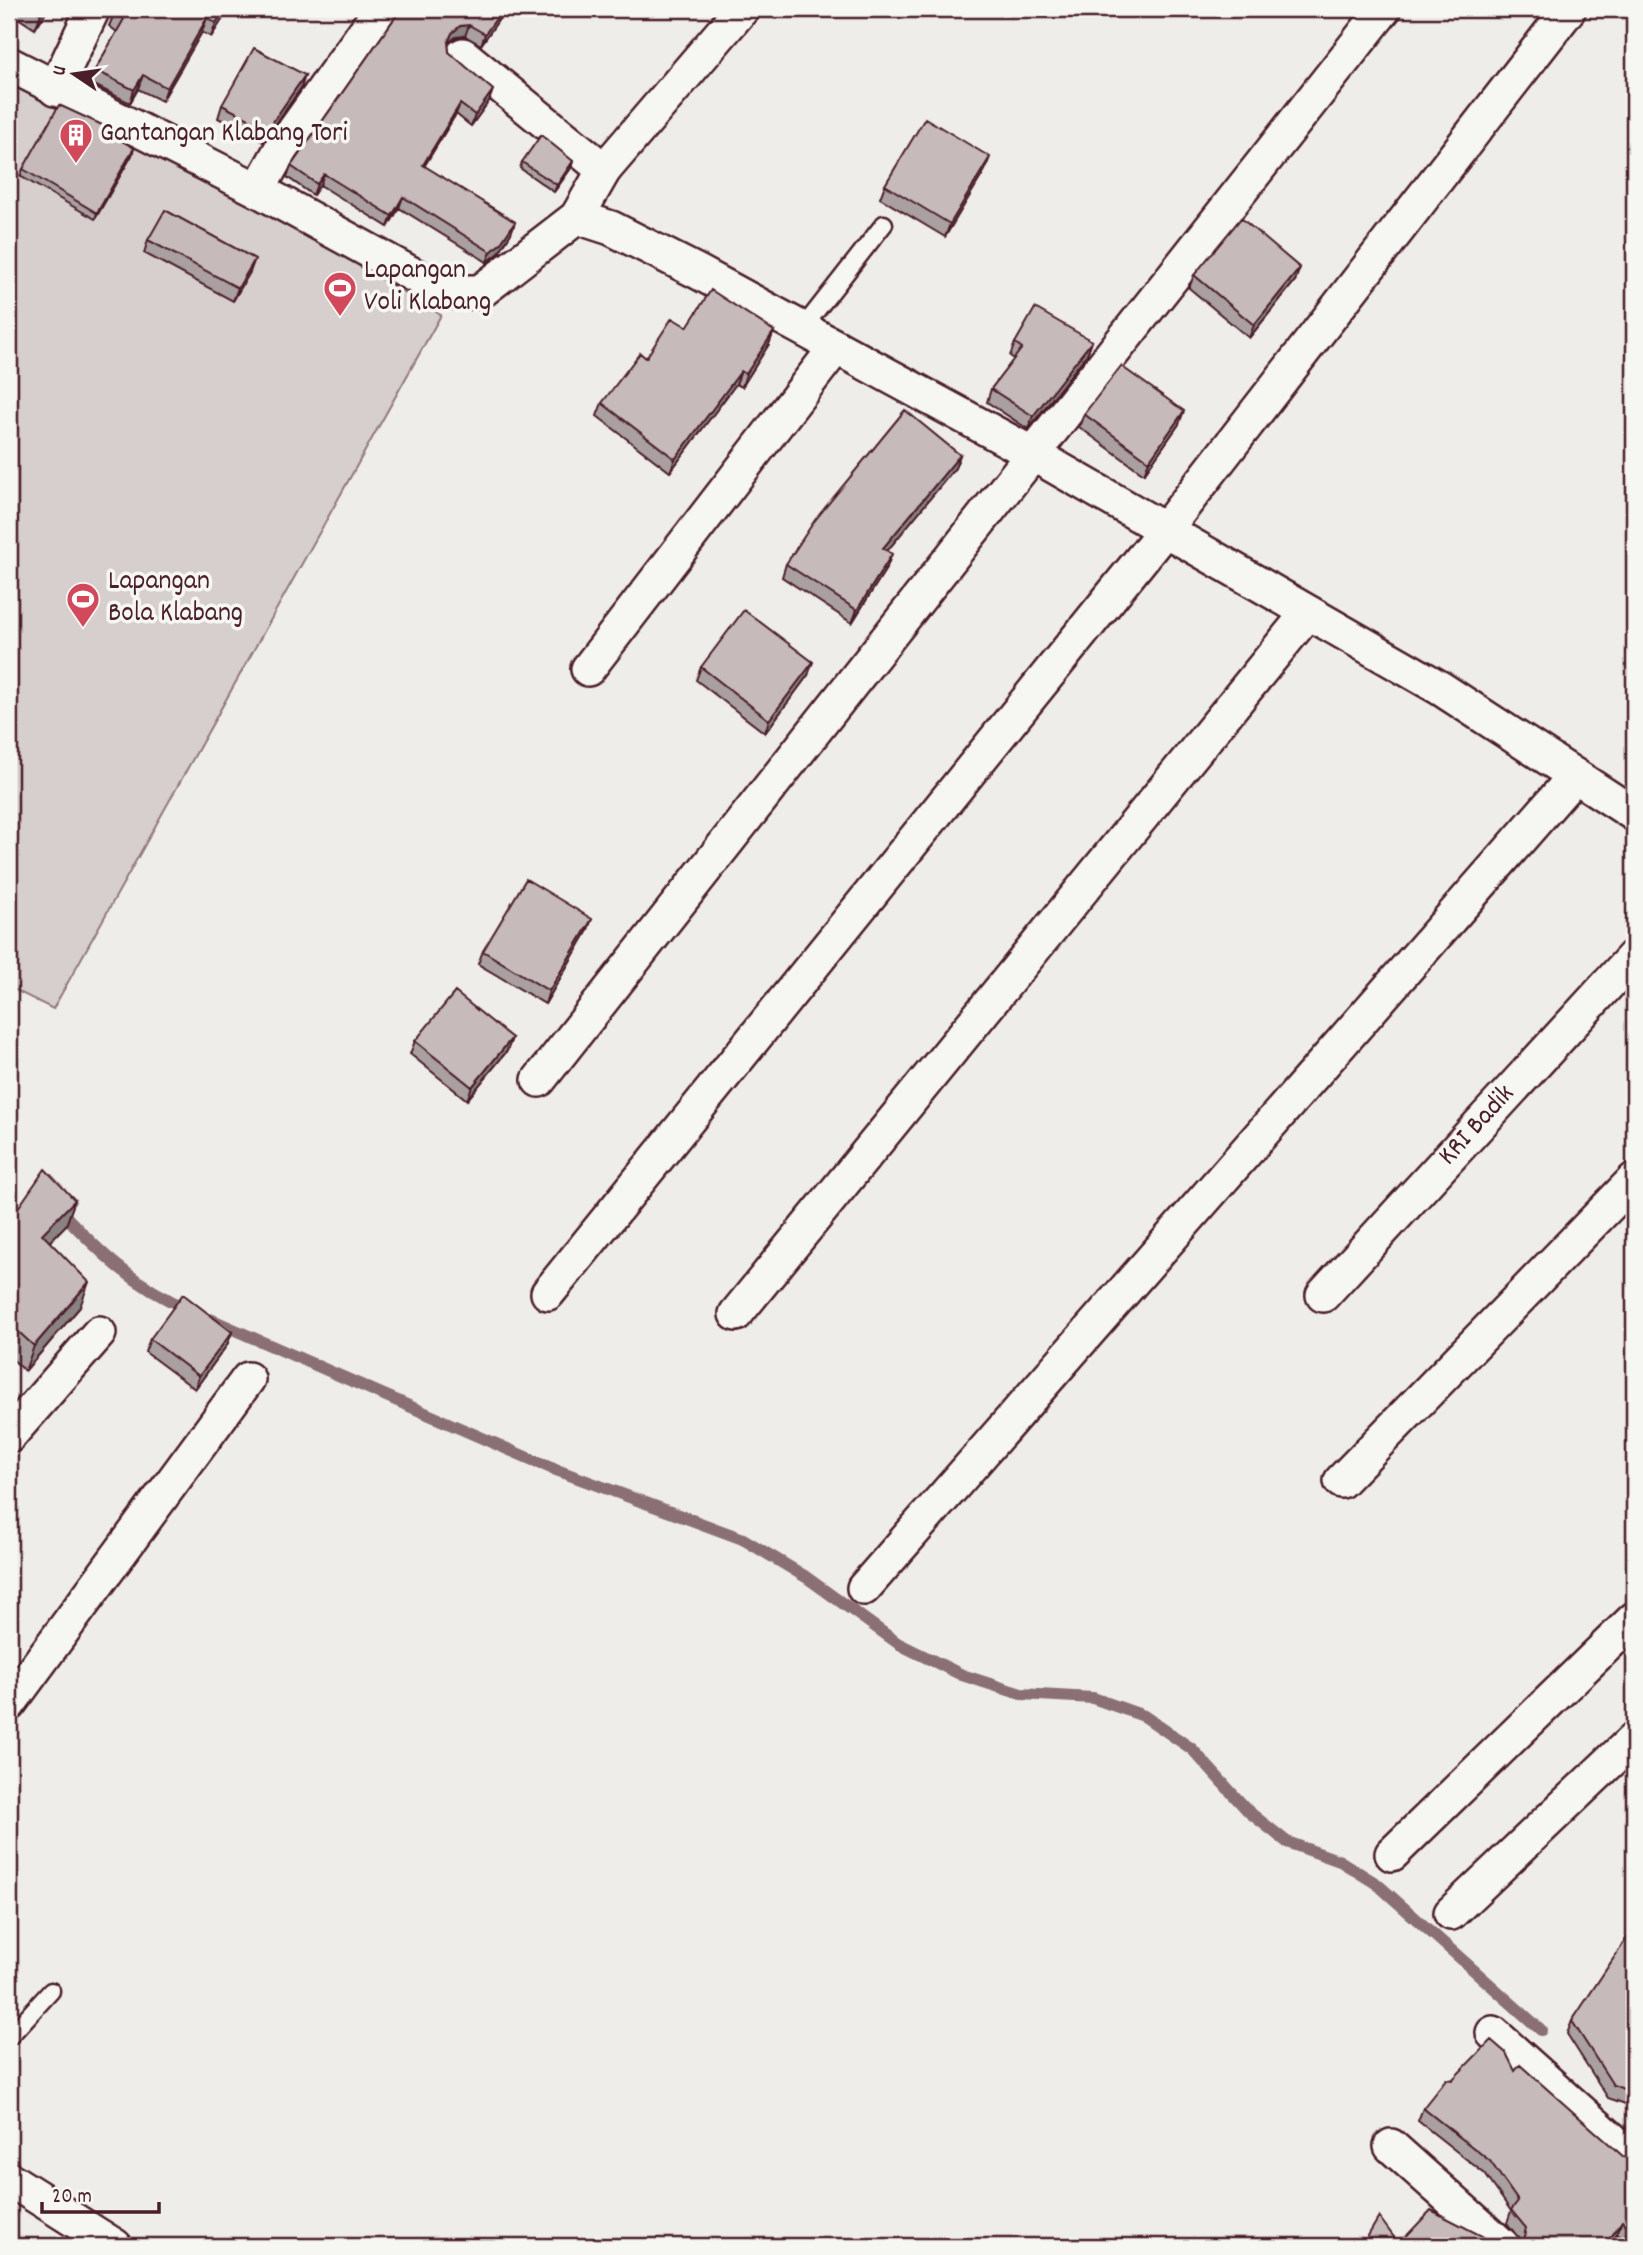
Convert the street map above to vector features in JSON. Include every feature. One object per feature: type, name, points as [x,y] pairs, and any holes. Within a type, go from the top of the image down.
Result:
[{"type":"street","points":[[55,89],[93,9]]},
{"type":"street","points":[[258,190],[281,149],[381,9]]},
{"type":"street","points":[[9,64],[258,190],[421,279],[454,292],[480,292],[577,217],[604,170],[742,9]]},
{"type":"street","points":[[539,1080],[1384,9]]},
{"type":"street","points":[[548,1293],[1164,531],[1569,9]]},
{"type":"street","points":[[463,55],[604,170]]},
{"type":"street","points":[[577,217],[611,228],[698,272],[1033,454],[1307,614],[1440,688],[1634,814]]},
{"type":"street","points":[[588,669],[835,347]]},
{"type":"street","points":[[736,1314],[1307,614]]},
{"type":"street","points":[[864,1588],[1575,776]]},
{"type":"street","name":"KRI Badik","points":[[1323,1295],[1634,956]]},
{"type":"street","points":[[1341,1481],[1634,1180]]},
{"type":"street","points":[[9,1436],[99,1333]]},
{"type":"street","points":[[9,1704],[248,1379]]},
{"type":"street","points":[[1392,1854],[1634,1619]]},
{"type":"street","points":[[1451,1913],[1634,1739]]},
{"type":"street","points":[[1493,2033],[1634,2160]]},
{"type":"street","points":[[1391,2146],[1503,2246]]},
{"type":"street","points":[[9,2179],[115,2246]]},
{"type":"lane","points":[[802,329],[884,224]]},
{"type":"lane","points":[[9,2037],[51,1991]]},
{"type":"shaded area","points":[[9,82],[304,232],[441,315],[53,1009],[9,987]]},
{"type":"building","points":[[116,9],[225,9],[216,23],[207,18],[167,88],[143,75],[134,90],[95,70],[124,19],[114,12]]},
{"type":"building","points":[[401,9],[503,9],[485,34],[469,25],[460,26],[452,33],[448,42],[449,52],[493,90],[475,115],[460,104],[423,165],[515,222],[501,243],[491,252],[403,197],[392,216],[324,174],[317,184],[291,166]]},
{"type":"building","points":[[254,48],[305,75],[268,129],[222,105]]},
{"type":"building","name":"Gantangan Klabang Tori","points":[[59,105],[113,130],[110,134],[134,148],[97,213],[23,169]]},
{"type":"building","points":[[925,118],[990,157],[950,224],[885,185]]},
{"type":"building","points":[[541,135],[573,161],[557,185],[522,162]]},
{"type":"building","points":[[165,210],[255,259],[238,288],[148,240]]},
{"type":"building","points":[[1241,218],[1300,268],[1254,325],[1194,275]]},
{"type":"building","points":[[711,290],[774,331],[746,374],[741,371],[675,459],[602,403],[640,353],[646,358],[672,318],[687,327]]},
{"type":"building","points":[[1035,308],[1092,341],[1033,416],[991,389],[1022,348],[1015,343]]},
{"type":"building","points":[[1121,366],[1184,411],[1149,461],[1084,414]]},
{"type":"building","points":[[905,410],[960,455],[883,548],[892,554],[857,610],[786,564],[815,520]]},
{"type":"building","points":[[744,610],[813,662],[769,720],[701,667]]},
{"type":"building","points":[[526,879],[592,919],[549,991],[483,951]]},
{"type":"building","points":[[455,992],[512,1038],[472,1087],[415,1041]]},
{"type":"building","points":[[45,1169],[75,1200],[42,1234],[89,1282],[34,1346],[9,1323],[9,1221]]},
{"type":"building","points":[[183,1294],[232,1332],[199,1376],[150,1339]]},
{"type":"building","points":[[1634,1937],[1634,2093],[1613,2085],[1572,2021],[1627,1938]]},
{"type":"building","points":[[1491,2040],[1506,2053],[1515,2071],[1520,2065],[1634,2166],[1634,2221],[1629,2227],[1622,2221],[1605,2246],[1521,2246],[1526,2228],[1511,2210],[1518,2201],[1490,2161],[1423,2108],[1446,2079],[1452,2080]]},
{"type":"building","points":[[1431,2210],[1496,2246],[1362,2246],[1379,2217],[1399,2244]]},
{"type":"waterway","points":[[57,1207],[87,1239],[118,1266],[151,1290],[190,1310]]},
{"type":"waterway","points":[[210,1319],[551,1468],[743,1539],[806,1577],[899,1644],[962,1675],[1021,1694],[1093,1698],[1144,1716],[1192,1749],[1249,1812],[1287,1842],[1340,1861],[1377,1884],[1541,2030]]},
{"type":"place","name":"Gantangan Klabang Tori","points":[[76,165]]},
{"type":"place","name":"Lapangan Voli Klabang","points":[[340,318]]},
{"type":"place","name":"Lapangan Bola Klabang","points":[[83,629]]}]
